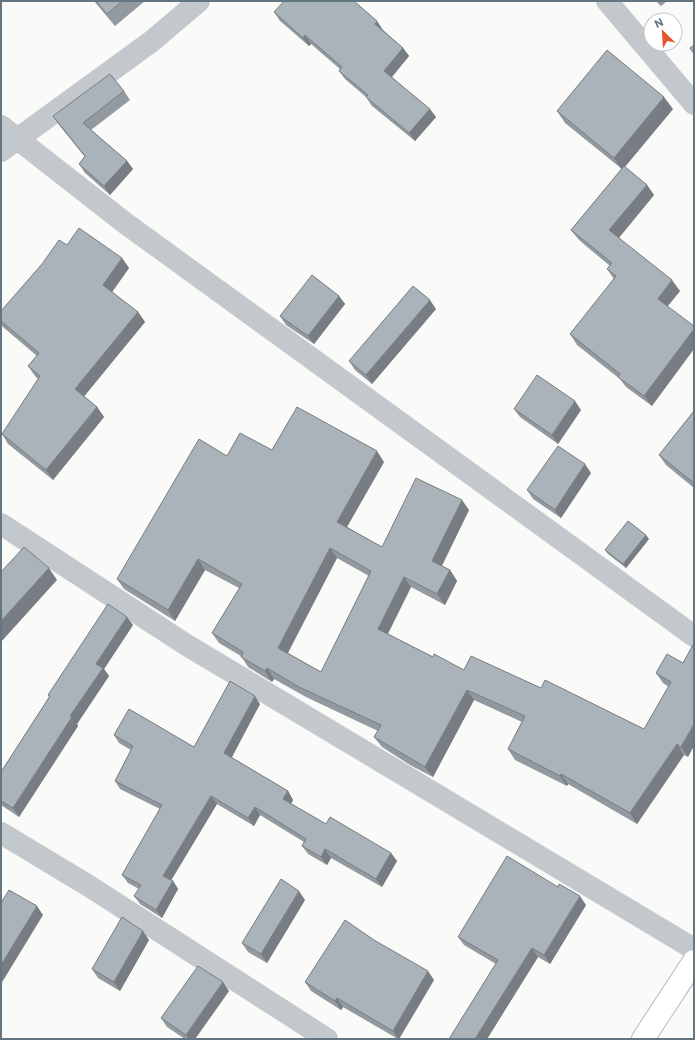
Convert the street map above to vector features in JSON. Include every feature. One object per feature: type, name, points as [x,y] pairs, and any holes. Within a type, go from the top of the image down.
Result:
[{"type":"main road","points":[[643,1039],[694,961]]},
{"type":"street","points":[[199,1],[152,41],[6,139],[694,636]]},
{"type":"street","points":[[607,1],[694,104]]},
{"type":"street","points":[[1,524],[184,644],[694,949]]},
{"type":"street","points":[[1,833],[89,886],[327,1039]]},
{"type":"building","points":[[96,1],[122,1],[107,14]]},
{"type":"building","points":[[284,1],[354,1],[377,21],[375,24],[403,48],[384,71],[430,109],[409,133],[366,97],[368,95],[339,71],[342,67],[305,35],[303,38],[274,12]]},
{"type":"building","points":[[694,45],[694,54],[690,48]]},
{"type":"building","points":[[607,50],[664,97],[614,158],[557,111]]},
{"type":"building","points":[[110,74],[124,91],[83,123],[127,161],[104,186],[79,164],[85,156],[53,116]]},
{"type":"building","points":[[624,166],[647,185],[609,230],[672,280],[658,299],[694,326],[694,329],[644,396],[618,377],[620,374],[570,334],[616,276],[607,269],[612,263],[571,230]]},
{"type":"building","points":[[79,228],[122,258],[103,285],[138,312],[75,389],[97,407],[46,470],[2,434],[40,376],[28,366],[39,353],[1,321],[1,311],[42,264],[59,240],[67,245]]},
{"type":"building","points":[[312,275],[339,296],[308,336],[280,316]]},
{"type":"building","points":[[413,286],[430,300],[366,375],[349,361]]},
{"type":"building","points":[[537,375],[575,401],[552,435],[514,409]]},
{"type":"building","points":[[297,407],[377,451],[337,522],[382,547],[416,478],[462,500],[432,561],[450,570],[437,594],[404,577],[378,629],[433,657],[434,654],[464,670],[471,656],[541,688],[545,680],[644,729],[671,682],[656,673],[667,654],[683,663],[694,643],[694,724],[681,747],[677,744],[630,813],[561,774],[560,776],[508,749],[525,716],[467,690],[425,767],[374,737],[381,725],[299,687],[267,668],[265,671],[241,657],[243,652],[212,633],[242,584],[198,559],[168,610],[117,579],[199,439],[227,456],[240,433],[272,450]],"holes":[[[330,548],[371,571],[321,672],[278,648]]]},
{"type":"building","points":[[694,411],[694,483],[659,455]]},
{"type":"building","points":[[558,446],[585,464],[555,510],[527,490]]},
{"type":"building","points":[[628,521],[646,535],[623,564],[605,550]]},
{"type":"building","points":[[24,547],[49,568],[1,621],[1,572]]},
{"type":"building","points":[[108,604],[127,617],[96,664],[103,668],[70,716],[72,717],[13,808],[1,801],[1,772],[50,696],[48,695]]},
{"type":"building","points":[[230,681],[255,696],[224,753],[288,791],[283,799],[326,824],[330,817],[391,853],[376,879],[325,849],[321,857],[302,846],[306,839],[255,807],[248,818],[211,796],[163,876],[173,881],[156,910],[134,896],[141,885],[122,875],[162,805],[115,781],[133,746],[114,735],[129,709],[194,747]]},
{"type":"building","points":[[507,856],[558,887],[559,884],[580,896],[544,955],[532,948],[475,1039],[449,1039],[498,960],[458,937]]},
{"type":"building","points":[[281,879],[299,891],[261,954],[242,943]]},
{"type":"building","points":[[9,890],[37,906],[1,965],[1,903]]},
{"type":"building","points":[[122,917],[143,931],[114,982],[92,969]]},
{"type":"building","points":[[345,920],[374,940],[428,971],[393,1031],[337,998],[335,1001],[305,982]]},
{"type":"building","points":[[198,966],[223,982],[186,1035],[161,1018]]}]
